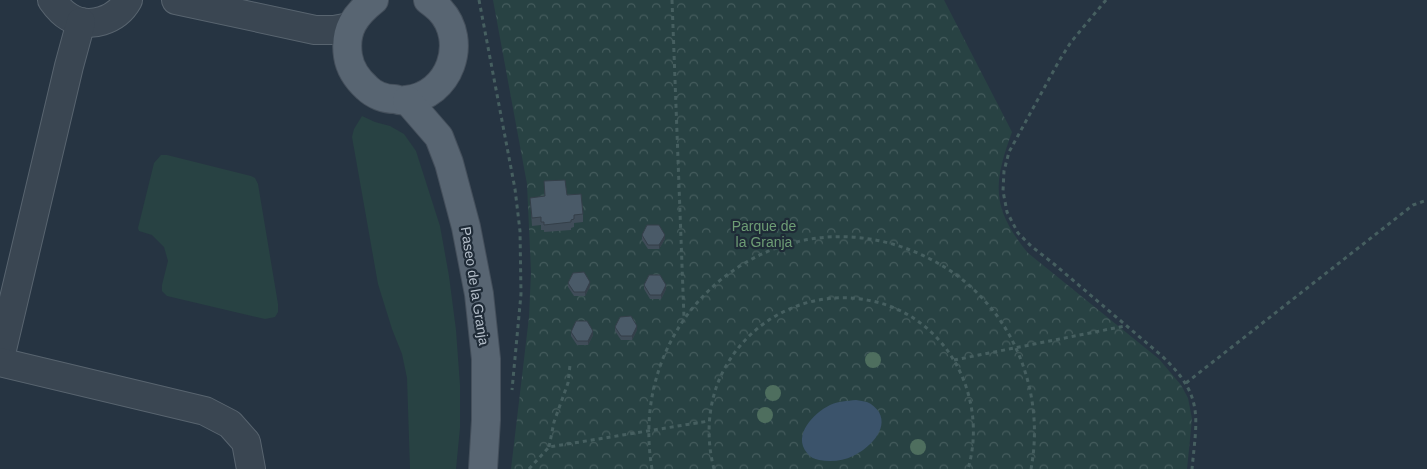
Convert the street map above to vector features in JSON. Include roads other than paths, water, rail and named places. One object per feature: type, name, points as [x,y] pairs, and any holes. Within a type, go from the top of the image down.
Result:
[{"type":"main road","points":[[374,0],[360,11],[350,27],[346,45],[349,63],[358,80],[371,92],[388,99],[407,100],[424,95],[438,85],[448,72],[454,56],[454,39],[449,23],[440,9],[428,0]]},
{"type":"main road","name":"Paseo de la Granja","points":[[438,85],[439,137]]},
{"type":"main road","name":"Paseo de la Granja","points":[[407,100],[439,137],[449,163],[466,227],[479,294],[486,360],[486,420],[483,469]]},
{"type":"street","points":[[52,0],[59,10],[70,18],[81,22],[97,23],[109,19],[120,12],[128,0]]},
{"type":"street","points":[[176,0],[315,30],[334,30],[350,27]]},
{"type":"street","points":[[0,358],[81,22]]},
{"type":"street","points":[[315,30],[348,54]]},
{"type":"street","points":[[0,362],[205,411],[230,424],[246,442],[251,469]]},
{"type":"water","points":[[856,400],[869,403],[879,412],[881,425],[879,432],[870,444],[859,453],[837,461],[823,461],[809,456],[803,446],[802,439],[803,432],[812,419],[833,404]]},
{"type":"park label","name":"Parque de la Granja","points":[[764,234]]}]
